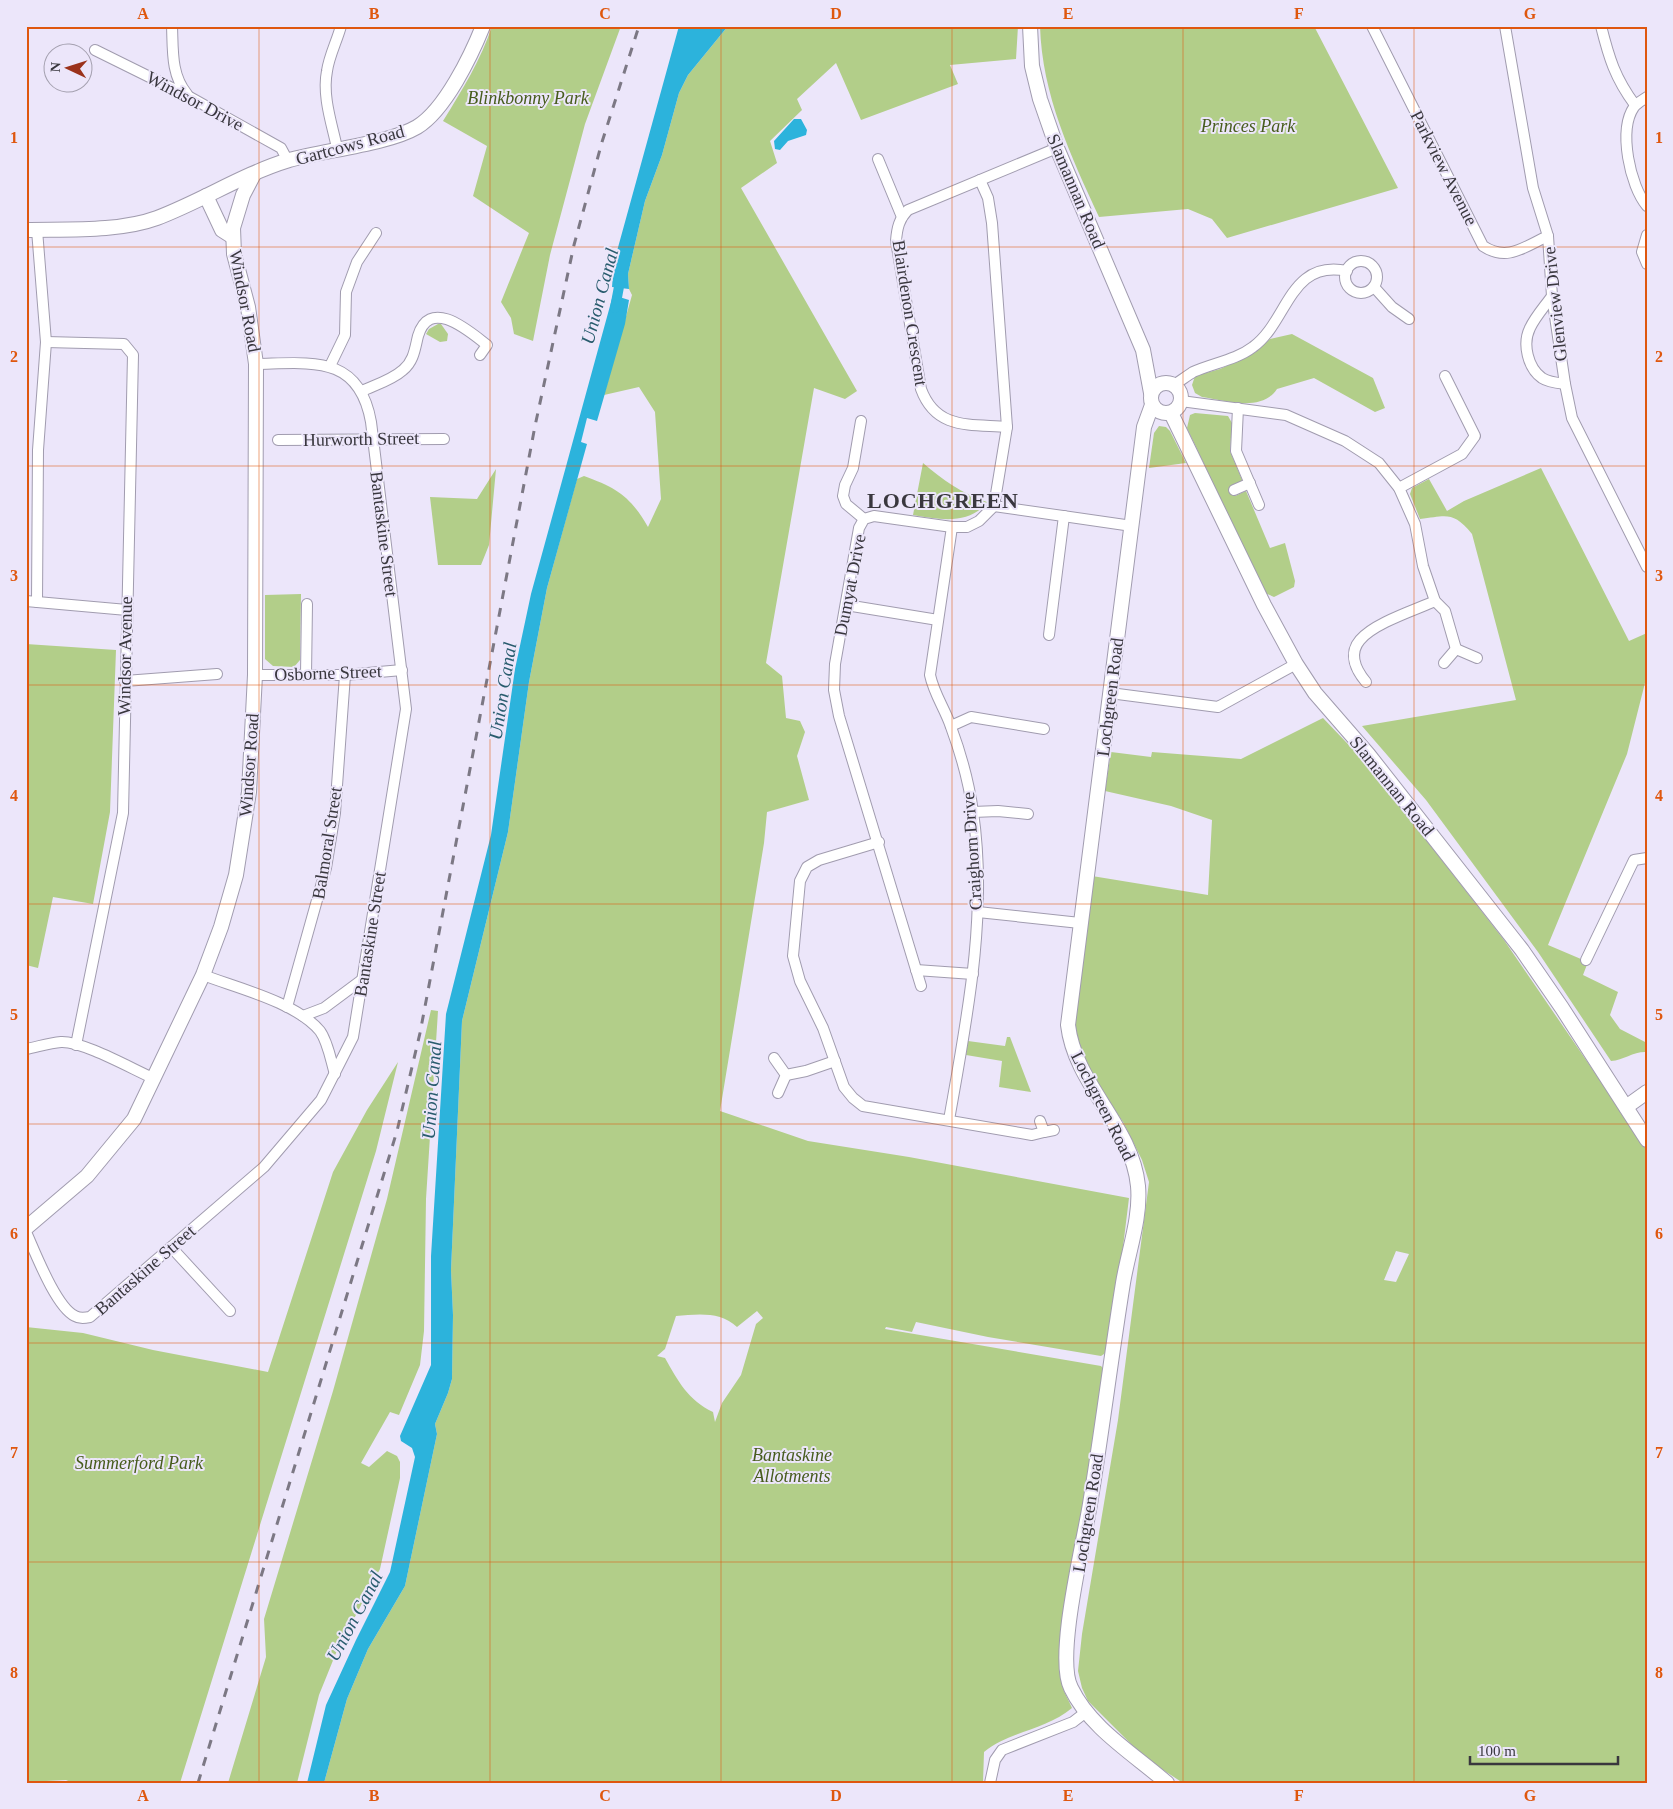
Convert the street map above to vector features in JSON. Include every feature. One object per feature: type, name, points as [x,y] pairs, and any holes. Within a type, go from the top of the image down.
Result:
[{"type":"street","points":[[172,26],[175,73],[181,88],[188,96]]},
{"type":"street","points":[[337,148],[326,94],[326,81],[327,71],[341,26]]},
{"type":"street","name":"Gartcows Road","points":[[32,230],[129,226],[157,218],[254,174],[288,161],[393,135],[418,126],[432,114],[450,89],[483,26]]},
{"type":"street","name":"Slamannan Road","points":[[1030,26],[1034,76],[1057,148],[1143,350],[1159,406],[1296,664],[1315,693],[1368,754],[1522,950],[1562,1008],[1647,1140]]},
{"type":"street","name":"Parkview Avenue","points":[[1372,26],[1483,246],[1495,254],[1506,254],[1548,236]]},
{"type":"street","name":"Glenview Drive","points":[[1505,26],[1533,188],[1548,236],[1552,296],[1572,418],[1647,567]]},
{"type":"street","points":[[1601,26],[1611,65],[1621,86],[1635,105]]},
{"type":"street","name":"Windsor Drive","points":[[95,50],[188,96],[281,148],[288,161]]},
{"type":"street","points":[[1647,97],[1635,105],[1627,128],[1633,181],[1639,196],[1647,206]]},
{"type":"street","name":"Blairdenon Crescent","points":[[1006,426],[954,423],[942,418],[925,402],[921,390],[896,240],[897,228],[908,210],[1057,148]]},
{"type":"street","points":[[878,158],[902,217]]},
{"type":"street","name":"Windsor Road","points":[[26,1228],[87,1176],[134,1119],[155,1079],[203,975],[221,927],[236,875],[244,834],[249,792],[255,675],[256,364],[254,336],[234,254],[233,237],[236,214],[254,174]]},
{"type":"street","points":[[980,180],[988,198],[992,223],[1006,426],[994,506],[1132,526]]},
{"type":"street","name":"Windsor Road","points":[[206,196],[222,230],[233,237]]},
{"type":"street","points":[[32,230],[46,342],[38,450],[37,602]]},
{"type":"street","points":[[330,366],[345,335],[346,292],[358,262],[376,233]]},
{"type":"street","points":[[1647,235],[1642,252],[1647,264]]},
{"type":"street","points":[[1361,261],[1369,264],[1375,270],[1377,279],[1374,287],[1366,292],[1357,293],[1349,288],[1345,280],[1347,271],[1352,264],[1361,261]]},
{"type":"street","points":[[1347,271],[1335,268],[1307,278],[1293,291],[1264,338],[1253,348],[1241,355],[1170,384],[1157,385],[1159,406],[1178,409],[1181,401],[1286,415],[1345,441],[1379,464],[1399,488],[1416,524],[1423,566],[1435,601],[1445,611],[1456,649],[1476,658]]},
{"type":"street","points":[[1374,287],[1392,307],[1409,319]]},
{"type":"street","points":[[1552,296],[1530,328],[1527,340],[1528,354],[1533,368],[1542,378],[1565,384]]},
{"type":"street","points":[[256,364],[319,363],[342,371],[362,391],[404,370],[415,352],[419,333],[425,324],[434,318],[453,320],[487,345],[480,355]]},
{"type":"street","name":"Windsor Avenue","points":[[46,342],[124,344],[133,356],[123,813],[76,1045]]},
{"type":"street","name":"Slamannan Road","points":[[1143,350],[1170,384],[1180,392],[1181,401]]},
{"type":"street","points":[[1399,488],[1462,454],[1474,436],[1445,376]]},
{"type":"street","name":"Bantaskine Street","points":[[26,1232],[50,1285],[69,1312],[82,1319],[90,1317],[264,1166],[321,1100],[353,1037],[406,708],[368,404],[362,391]]},
{"type":"street","name":"Lochgreen Road","points":[[1159,406],[1143,445],[1068,1025],[1070,1043],[1078,1064],[1097,1098],[1122,1135],[1129,1151],[1138,1185],[1138,1204],[1123,1283],[1090,1506],[1068,1632],[1066,1662],[1070,1686],[1086,1712],[1167,1783]]},
{"type":"street","points":[[1238,408],[1236,451],[1259,505]]},
{"type":"street","points":[[861,421],[853,468],[845,485],[843,496],[846,504],[864,520]]},
{"type":"street","name":"Hurworth Street","points":[[278,440],[444,439]]},
{"type":"street","points":[[1234,490],[1250,483]]},
{"type":"street","name":"Dumyat Drive","points":[[921,986],[879,842],[839,716],[834,690],[836,664],[859,528],[864,520],[874,516],[952,527],[967,526],[979,521],[994,506]]},
{"type":"street","points":[[1048,635],[1064,516]]},
{"type":"street","name":"Craighorn Drive","points":[[949,1120],[973,974],[978,912],[973,812],[964,766],[951,726],[934,691],[930,675],[952,527]]},
{"type":"street","points":[[26,601],[126,610]]},
{"type":"street","points":[[1366,682],[1356,670],[1354,659],[1359,640],[1376,628],[1435,601]]},
{"type":"street","points":[[306,675],[307,604]]},
{"type":"street","points":[[846,605],[938,620]]},
{"type":"street","points":[[1444,663],[1456,649]]},
{"type":"street","points":[[1110,693],[1218,707],[1296,664]]},
{"type":"street","name":"Osborne Street","points":[[255,675],[345,675],[402,670]]},
{"type":"street","points":[[125,681],[217,674]]},
{"type":"street","name":"Balmoral Street","points":[[287,1007],[326,868],[335,813],[345,675]]},
{"type":"street","points":[[951,726],[971,717],[1044,729]]},
{"type":"street","points":[[973,812],[998,811],[1028,814]]},
{"type":"street","points":[[879,842],[819,860],[807,867],[800,881],[793,956],[800,981],[823,1028],[844,1087],[863,1106],[905,1114],[1032,1135],[1049,1131],[1040,1121]]},
{"type":"street","points":[[1586,960],[1634,860],[1647,858]]},
{"type":"street","points":[[978,912],[1080,923]]},
{"type":"street","points":[[916,970],[973,974]]},
{"type":"street","points":[[203,975],[287,1007],[303,1016],[320,1032],[334,1074]]},
{"type":"street","points":[[303,1016],[324,1008],[363,979]]},
{"type":"street","points":[[26,1055],[26,1049],[61,1042],[76,1045],[155,1079]]},
{"type":"street","points":[[774,1058],[786,1075]]},
{"type":"street","points":[[786,1075],[806,1071],[835,1061]]},
{"type":"street","points":[[778,1093],[786,1075]]},
{"type":"street","points":[[1626,1107],[1647,1092]]},
{"type":"street","points":[[171,1247],[230,1311]]},
{"type":"street","points":[[990,1783],[995,1760],[1002,1750],[1073,1722],[1086,1712]]},
{"type":"green space","name":"Blinkbonny Park","points":[[492,26],[621,26],[585,124],[550,255],[533,341],[514,334],[511,318],[501,302],[529,233],[473,196],[487,146],[443,121],[477,63]]},
{"type":"green space","name":"Bantaskine Allotments","points":[[728,26],[1018,26],[1016,59],[950,65],[958,84],[861,120],[836,63],[797,99],[802,110],[770,141],[777,163],[741,188],[857,391],[845,399],[814,388],[766,663],[782,676],[786,718],[800,721],[805,732],[797,756],[809,800],[767,812],[764,843],[720,1111],[808,1141],[909,1157],[1129,1198],[1115,1312],[1107,1352],[1101,1356],[988,1337],[916,1322],[912,1332],[886,1327],[885,1329],[1101,1366],[1107,1373],[1062,1677],[1064,1691],[1072,1708],[1051,1721],[1005,1739],[984,1752],[983,1783],[324,1783],[347,1699],[368,1649],[405,1586],[437,1434],[435,1424],[452,1379],[453,1315],[451,1270],[462,1021],[508,832],[529,682],[547,588],[577,479],[584,476],[622,494],[629,500],[648,527],[661,499],[655,412],[639,387],[604,395],[632,295],[629,289],[628,274],[645,201],[662,155],[679,93],[688,75]],"holes":[[[757,1311],[763,1318],[756,1324],[741,1375],[722,1403],[715,1422],[713,1412],[690,1396],[665,1358],[657,1356],[665,1349],[676,1316],[700,1314],[716,1316],[724,1318],[737,1327]]]},
{"type":"green space","name":"Princes Park","points":[[1040,26],[1314,26],[1398,188],[1227,238],[1212,219],[1188,209],[1099,217],[1078,171],[1052,101],[1042,52]]},
{"type":"green space","points":[[441,324],[448,334],[447,341],[440,342],[426,334],[429,329]]},
{"type":"green space","points":[[1292,334],[1373,378],[1385,408],[1375,412],[1314,378],[1277,389],[1262,401],[1252,403],[1202,397],[1195,393],[1192,385],[1195,376],[1220,369],[1252,354],[1270,339]]},
{"type":"green space","points":[[1195,413],[1228,416],[1232,423],[1230,451],[1243,482],[1231,488],[1235,496],[1246,491],[1270,548],[1285,543],[1295,581],[1294,587],[1274,597],[1265,593],[1187,428],[1190,415]]},
{"type":"green space","points":[[1159,426],[1166,427],[1170,431],[1186,463],[1149,468],[1154,433]]},
{"type":"green space","points":[[923,463],[953,486],[987,502],[980,510],[962,518],[943,519],[913,515]]},
{"type":"green space","points":[[1541,468],[1629,641],[1647,633],[1647,675],[1627,754],[1548,945],[1588,962],[1583,975],[1618,992],[1610,1015],[1620,1029],[1647,1043],[1647,1052],[1611,1061],[1538,952],[1426,800],[1362,726],[1516,700],[1472,534],[1454,518],[1443,516],[1420,519],[1410,494],[1412,488],[1429,479],[1447,511],[1464,501]]},
{"type":"green space","points":[[496,469],[489,545],[481,565],[438,565],[430,497],[477,499]]},
{"type":"green space","points":[[301,594],[300,660],[294,667],[273,666],[265,659],[265,595]]},
{"type":"green space","points":[[26,644],[116,650],[110,812],[93,904],[53,897],[38,968],[26,965]]},
{"type":"green space","points":[[1323,718],[1367,764],[1504,940],[1647,1149],[1647,1783],[1183,1783],[1145,1758],[1088,1701],[1082,1688],[1078,1671],[1082,1634],[1118,1420],[1149,1182],[1142,1160],[1123,1122],[1082,1062],[1073,1024],[1092,876],[1208,895],[1212,820],[1171,806],[1105,791],[1111,752],[1151,757],[1152,752],[1241,759]],"holes":[[[1396,1251],[1409,1254],[1396,1282],[1384,1280]]]},
{"type":"green space","points":[[431,1010],[438,1011],[426,1199],[424,1331],[420,1365],[399,1415],[390,1412],[361,1463],[369,1467],[387,1451],[397,1456],[400,1462],[400,1478],[380,1569],[336,1653],[319,1695],[297,1783],[228,1783],[266,1657],[264,1619],[333,1391],[387,1199]]},
{"type":"green space","points":[[1007,1037],[1010,1037],[1031,1092],[999,1087],[1002,1061],[966,1055],[968,1041],[1005,1046]]},
{"type":"green space","name":"Summerford Park","points":[[398,1062],[376,1151],[180,1783],[73,1783],[66,1780],[26,1782],[26,1327],[83,1333],[153,1350],[268,1372],[333,1172],[367,1110]]},
{"type":"water","points":[[679,26],[728,26],[688,75],[679,93],[662,155],[645,201],[628,274],[629,289],[612,287],[614,262]]},
{"type":"water","points":[[794,119],[801,119],[807,130],[806,135],[788,141],[780,150],[775,149],[774,141]]},
{"type":"water","points":[[613,295],[629,300],[625,324],[597,421],[587,418],[581,442],[587,444],[547,588],[529,682],[508,832],[462,1021],[451,1270],[453,1315],[452,1379],[435,1424],[437,1434],[405,1586],[368,1649],[347,1699],[324,1783],[307,1783],[326,1705],[390,1572],[415,1457],[412,1448],[401,1441],[400,1436],[431,1365],[431,1256],[446,1014],[491,835],[515,669],[531,594]]},
{"type":"waterway","name":"Union Canal","points":[[615,308],[621,276]]},
{"type":"railway","points":[[198,1783],[397,1131],[420,1033],[535,426],[574,245],[602,142],[639,26]]},
{"type":"district","name":"LOCHGREEN","points":[[943,500]]}]
